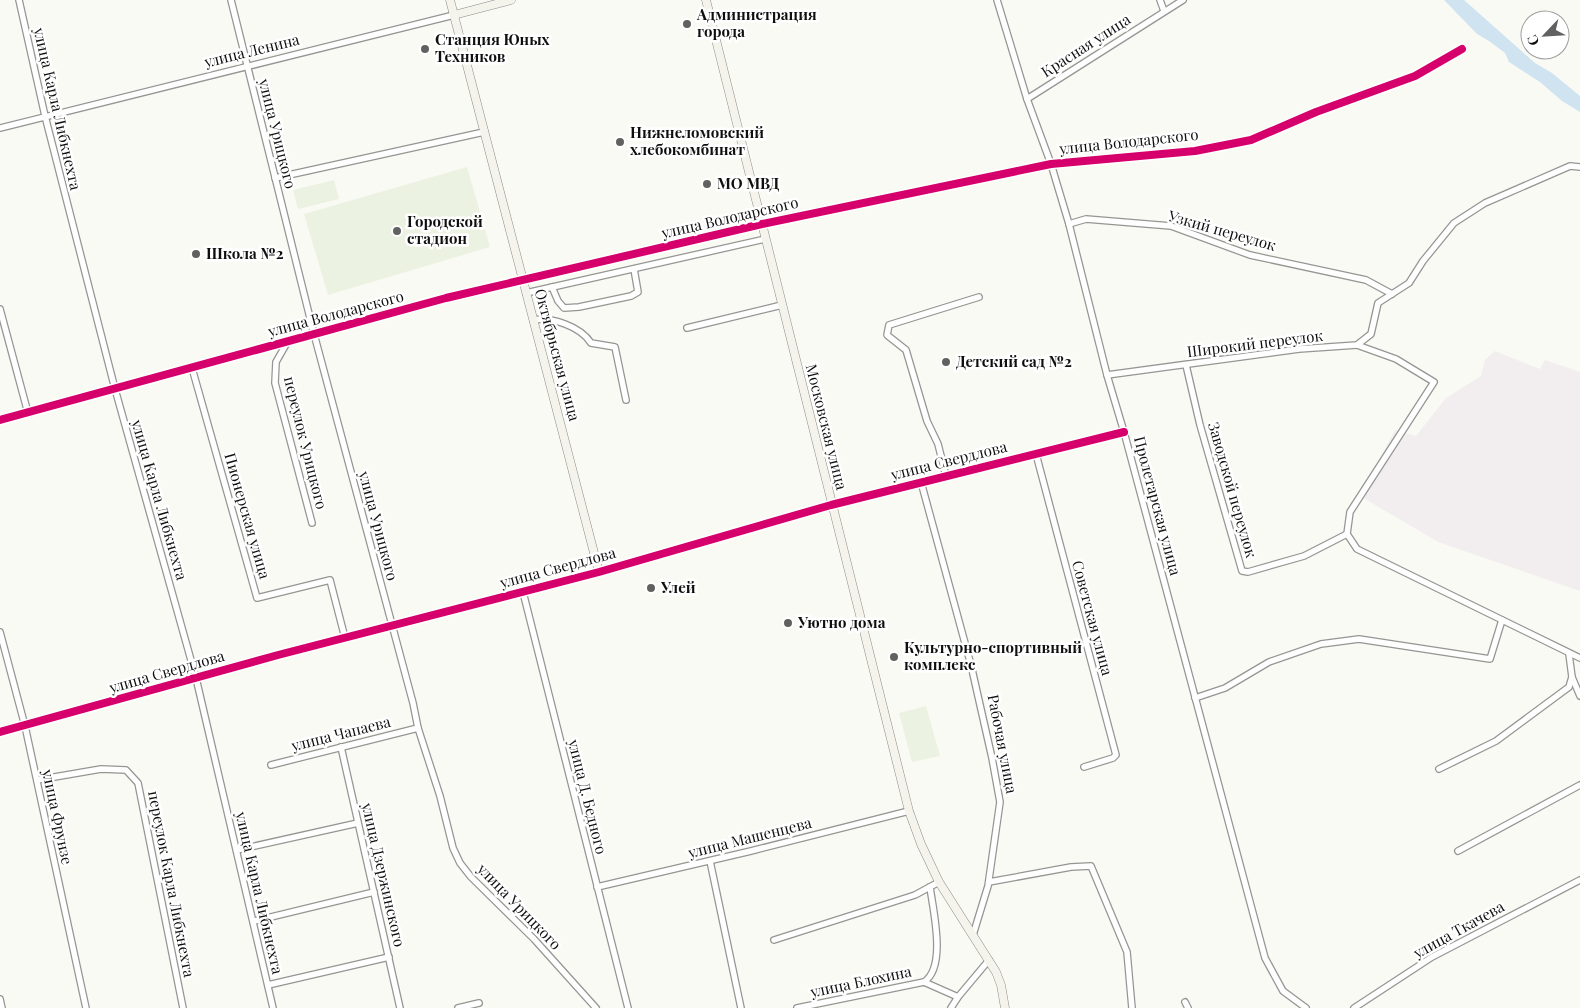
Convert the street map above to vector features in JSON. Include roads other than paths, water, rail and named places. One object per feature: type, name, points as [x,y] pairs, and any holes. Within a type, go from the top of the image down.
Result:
[{"type":"main road","name":"Октябрьская улица","points":[[450,0],[599,572]]},
{"type":"main road","name":"улица Ленина","points":[[454,15],[511,0]]},
{"type":"main road","name":"Московская улица","points":[[706,0],[909,811],[921,844],[939,882],[974,935]]},
{"type":"main road","name":"улица Свердлова","points":[[599,572],[831,505]]},
{"type":"main road","points":[[974,935],[1001,985],[1005,1008]]},
{"type":"street","name":"улица Карла Либкнехта","points":[[19,0],[45,116],[115,389],[196,678],[273,1008]]},
{"type":"street","name":"улица Урицкого","points":[[231,0],[314,334],[418,728],[440,796],[453,848],[460,863],[471,877],[534,939],[596,1008]]},
{"type":"street","name":"Пролетарская улица","points":[[997,0],[1027,99],[1052,164],[1069,224],[1107,375],[1265,958],[1283,991],[1306,1008]]},
{"type":"street","points":[[1160,0],[1164,11]]},
{"type":"street","name":"Красная улица","points":[[1027,99],[1183,0]]},
{"type":"street","name":"улица Ленина","points":[[0,128],[454,15]]},
{"type":"street","name":"улица Володарского","points":[[0,420],[446,298],[762,224],[1052,164],[1195,151],[1251,140],[1316,112],[1415,76],[1462,49]]},
{"type":"street","points":[[275,178],[484,132]]},
{"type":"street","points":[[1357,345],[1371,334],[1378,303],[1409,283],[1423,261],[1454,223],[1485,203],[1570,166],[1580,167]]},
{"type":"street","name":"Узкий переулок","points":[[1069,224],[1086,219],[1171,226],[1250,255],[1366,280],[1392,294]]},
{"type":"street","points":[[526,292],[765,239]]},
{"type":"street","points":[[552,287],[558,301],[564,308],[579,307],[631,296],[638,292],[634,269]]},
{"type":"street","points":[[946,476],[938,444],[927,421],[906,350],[887,335],[889,324],[979,296]]},
{"type":"street","points":[[686,328],[782,306]]},
{"type":"street","points":[[0,309],[28,413]]},
{"type":"street","points":[[533,320],[547,318],[585,333],[591,343],[615,346],[626,400]]},
{"type":"street","name":"переулок Урицкого","points":[[288,341],[276,362],[275,382],[312,523]]},
{"type":"street","points":[[1357,345],[1396,359],[1434,382],[1350,512],[1347,534],[1358,549],[1365,553],[1580,658]]},
{"type":"street","name":"Широкий переулок","points":[[1107,375],[1299,349],[1357,345]]},
{"type":"street","name":"Заводской переулок","points":[[1186,365],[1200,424],[1242,571],[1248,572],[1304,556],[1347,534]]},
{"type":"street","name":"Пионерская улица","points":[[192,368],[257,598],[330,580],[345,638]]},
{"type":"street","name":"улица Свердлова","points":[[831,505],[1124,432]]},
{"type":"street","name":"Советская улица","points":[[1036,454],[1116,755],[1113,758],[1084,767]]},
{"type":"street","name":"Рабочая улица","points":[[921,482],[971,664],[1000,802],[989,882],[974,935]]},
{"type":"street","name":"улица Свердлова","points":[[0,732],[345,638],[599,572]]},
{"type":"street","name":"улица Д. Бедного","points":[[523,592],[628,1008]]},
{"type":"street","points":[[1195,698],[1225,688],[1269,662],[1321,644],[1359,639],[1490,659],[1502,620]]},
{"type":"street","name":"улица Фрунзе","points":[[0,632],[25,726],[86,1008]]},
{"type":"street","points":[[1569,654],[1572,677],[1580,696]]},
{"type":"street","points":[[1439,770],[1496,741],[1569,686],[1572,677]]},
{"type":"street","name":"улица Чапаева","points":[[271,765],[418,728]]},
{"type":"street","name":"улица Дзержинского","points":[[341,747],[400,1008]]},
{"type":"street","name":"переулок Карла Либкнехта","points":[[37,780],[102,769],[126,770],[138,783],[183,1008]]},
{"type":"street","points":[[1458,851],[1580,785]]},
{"type":"street","name":"улица Машенцева","points":[[597,887],[909,811]]},
{"type":"street","points":[[237,850],[358,822]]},
{"type":"street","points":[[710,861],[741,1008]]},
{"type":"street","points":[[989,882],[1071,867],[1091,866],[1127,952],[1132,1008]]},
{"type":"street","name":"улица Ткачева","points":[[1354,1008],[1432,957],[1580,880]]},
{"type":"street","points":[[774,940],[915,895],[939,882]]},
{"type":"street","points":[[924,982],[933,972],[938,944],[930,888]]},
{"type":"street","points":[[254,921],[374,892]]},
{"type":"street","points":[[268,985],[389,957]]},
{"type":"street","points":[[951,1008],[989,960]]},
{"type":"street","name":"улица Блохина","points":[[797,1008],[924,982],[958,997]]},
{"type":"street","points":[[0,999],[2,1008]]},
{"type":"street","points":[[458,1008],[479,1003]]},
{"type":"water","points":[[1444,0],[1464,0],[1520,50],[1520,60],[1532,60],[1552,73],[1580,96],[1580,112],[1509,62],[1505,53],[1477,34]]},
{"type":"place","name":"Администрация города","points":[[687,24]]},
{"type":"place","name":"Станция Юных Техников","points":[[425,49]]},
{"type":"place","name":"Нижнеломовский хлебокомбинат","points":[[620,142]]},
{"type":"place","name":"МО МВД","points":[[707,184]]},
{"type":"place","name":"Городской стадион","points":[[397,231]]},
{"type":"place","name":"Школа №2","points":[[196,254]]},
{"type":"place","name":"Детский сад №2","points":[[946,362]]},
{"type":"place","name":"Улей","points":[[651,588]]},
{"type":"place","name":"Уютно дома","points":[[788,623]]},
{"type":"place","name":"Культурно-спортивный комплекс","points":[[894,657]]}]
